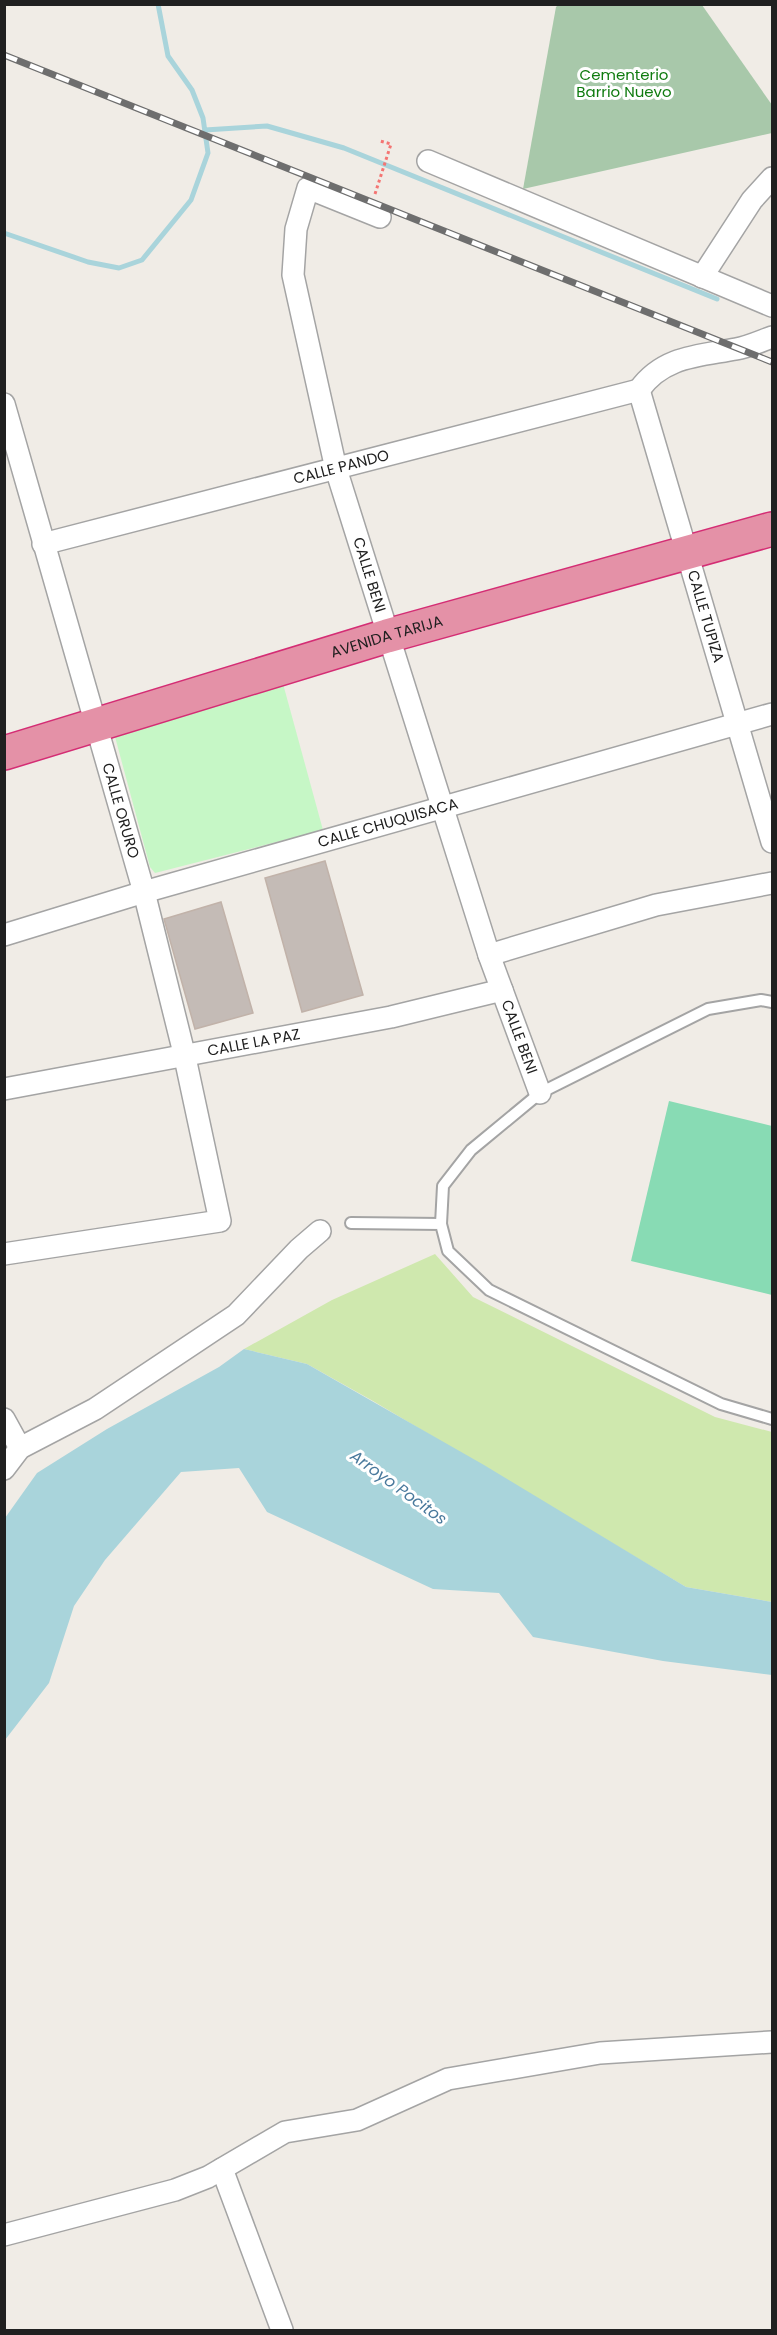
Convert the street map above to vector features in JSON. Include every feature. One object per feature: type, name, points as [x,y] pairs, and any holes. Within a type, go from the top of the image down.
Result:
[{"type":"highway","name":"AVENIDA TARIJA","points":[[4,753],[387,636],[772,529]]},
{"type":"street","points":[[428,161],[772,306]]},
{"type":"street","points":[[702,277],[752,200],[772,178]]},
{"type":"street","name":"CALLE BENI","points":[[380,217],[308,188],[296,229],[293,275],[336,469],[489,955],[540,1093]]},
{"type":"street","points":[[639,390],[647,379],[664,365],[690,357],[739,348],[772,337]]},
{"type":"street","name":"CALLE PANDO","points":[[43,544],[639,390]]},
{"type":"street","name":"CALLE TUPIZA","points":[[639,390],[772,842]]},
{"type":"street","name":"CALLE ORURO","points":[[4,404],[144,892],[184,1053],[220,1221],[4,1254]]},
{"type":"street","name":"CALLE CHUQUISACA","points":[[4,935],[144,892],[772,714]]},
{"type":"street","points":[[489,955],[656,905],[772,883]]},
{"type":"street","name":"CALLE LA PAZ","points":[[4,1089],[184,1053],[391,1017],[502,990]]},
{"type":"street","points":[[4,1469],[20,1448],[94,1409],[237,1315],[299,1249],[320,1231]]},
{"type":"street","points":[[4,1419],[20,1448]]},
{"type":"street","points":[[4,2235],[175,2190],[222,2169],[285,2132],[357,2120],[448,2079],[600,2053],[772,2042]]},
{"type":"street","points":[[222,2169],[282,2331]]},
{"type":"lane","points":[[772,1002],[762,1000],[708,1009],[540,1093],[471,1150],[443,1186],[441,1224],[448,1251],[489,1290],[721,1404],[772,1419]]},
{"type":"lane","points":[[351,1223],[441,1224]]},
{"type":"path","points":[[374,195],[391,144],[380,141]]},
{"type":"green space","name":"Cementerio Barrio Nuevo","points":[[559,4],[702,5],[772,105],[772,133],[523,189],[556,7]]},
{"type":"green space","points":[[282,680],[323,830],[155,873],[150,867],[114,733]]},
{"type":"green space","points":[[669,1101],[772,1126],[772,1295],[631,1261]]},
{"type":"green space","points":[[435,1254],[473,1297],[715,1417],[772,1432],[772,1602],[686,1587],[307,1364],[244,1349],[332,1300]]},
{"type":"water","name":"Arroyo Pocitos","points":[[244,1349],[307,1364],[484,1465],[686,1587],[772,1602],[772,1675],[663,1661],[533,1637],[499,1593],[433,1589],[267,1512],[239,1468],[181,1472],[105,1560],[74,1606],[49,1683],[5,1740],[5,1518],[37,1473],[107,1429],[219,1367]]},
{"type":"building","points":[[325,861],[363,995],[302,1012],[265,878]]},
{"type":"building","points":[[221,902],[253,1013],[195,1029],[164,919]]},
{"type":"waterway","points":[[4,233],[88,262],[119,268],[142,260],[191,200],[208,153],[203,118],[192,90],[168,56],[158,4]]},
{"type":"waterway","points":[[205,130],[267,126],[344,148],[717,299]]},
{"type":"railway","points":[[4,55],[772,362]]}]
